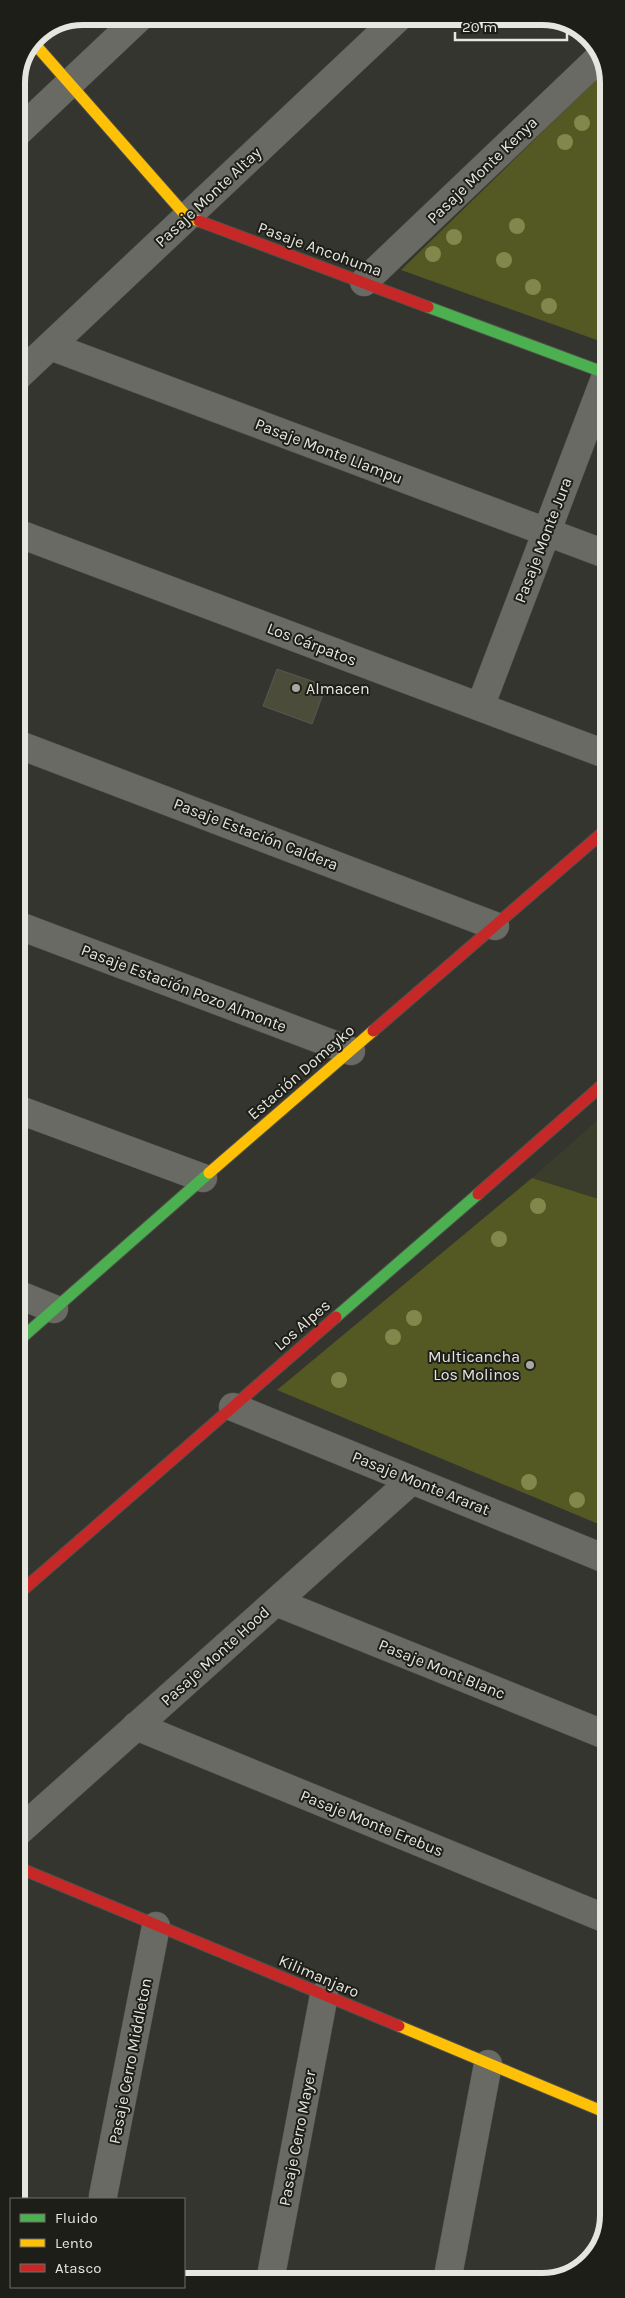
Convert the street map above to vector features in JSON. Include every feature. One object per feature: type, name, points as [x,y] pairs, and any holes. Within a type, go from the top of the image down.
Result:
[{"type":"street","points":[[25,126],[131,25]]},
{"type":"street","name":"Pasaje Monte Altay","points":[[25,370],[391,25]]},
{"type":"street","name":"Pasaje Ancohuma","points":[[38,48],[187,217],[600,371]]},
{"type":"street","name":"Pasaje Monte Kenya","points":[[364,282],[596,61]]},
{"type":"street","name":"Pasaje Monte Llampu","points":[[50,346],[600,552]]},
{"type":"street","name":"Pasaje Monte Jura","points":[[480,708],[600,392]]},
{"type":"street","name":"Los Cárpatos","points":[[25,537],[600,752]]},
{"type":"street","name":"Pasaje Estación Caldera","points":[[25,747],[495,926]]},
{"type":"street","name":"Estación Domeyko","points":[[25,1335],[203,1178],[600,835]]},
{"type":"street","name":"Pasaje Estación Pozo Almonte","points":[[25,928],[352,1051]]},
{"type":"street","name":"Los Alpes","points":[[25,1588],[600,1087]]},
{"type":"street","points":[[25,1112],[203,1178]]},
{"type":"street","points":[[25,1297],[54,1309]]},
{"type":"street","name":"Pasaje Monte Ararat","points":[[233,1406],[600,1557]]},
{"type":"street","name":"Pasaje Monte Hood","points":[[25,1826],[412,1480]]},
{"type":"street","name":"Pasaje Mont Blanc","points":[[276,1602],[600,1733]]},
{"type":"street","name":"Pasaje Monte Erebus","points":[[136,1726],[600,1917]]},
{"type":"street","name":"Kilimanjaro","points":[[25,1871],[600,2110]]},
{"type":"street","name":"Pasaje Cerro Middleton","points":[[103,2196],[156,1926]]},
{"type":"street","name":"Pasaje Cerro Mayer","points":[[272,2273],[324,1995]]},
{"type":"street","points":[[449,2273],[488,2064]]},
{"type":"shaded area","points":[[600,1118],[600,1199],[532,1178]]},
{"type":"green space","points":[[599,76],[600,341],[401,270]]},
{"type":"green space","points":[[532,1178],[600,1199],[600,1525],[277,1390]]},
{"type":"building","points":[[277,669],[326,686],[312,724],[263,706]]},
{"type":"traffic: fast","points":[[428,307],[600,371]]},
{"type":"traffic: fast","points":[[25,1335],[209,1173]]},
{"type":"traffic: fast","points":[[336,1317],[478,1194]]},
{"type":"traffic: slow","points":[[38,47],[187,217],[199,221]]},
{"type":"traffic: slow","points":[[209,1173],[373,1031]]},
{"type":"traffic: slow","points":[[399,2026],[600,2110]]},
{"type":"traffic: jam","points":[[199,221],[428,307]]},
{"type":"traffic: jam","points":[[373,1031],[600,835]]},
{"type":"traffic: jam","points":[[478,1194],[600,1087]]},
{"type":"traffic: jam","points":[[25,1588],[336,1317]]},
{"type":"traffic: jam","points":[[25,1870],[399,2026]]},
{"type":"place","name":"Almacen","points":[[296,688]]},
{"type":"place","name":"Multicancha Los Molinos","points":[[530,1365]]}]
